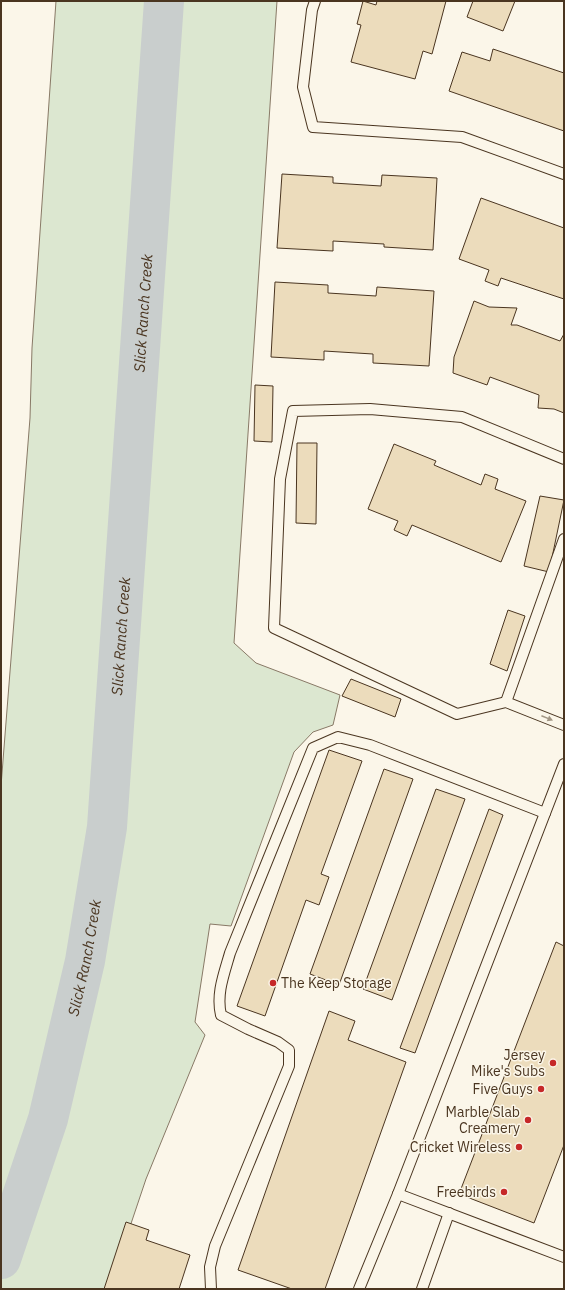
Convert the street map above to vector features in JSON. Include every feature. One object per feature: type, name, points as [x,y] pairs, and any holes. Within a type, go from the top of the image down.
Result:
[{"type":"lane","points":[[315,1],[312,10],[303,87],[313,127],[462,137],[564,174]]},
{"type":"lane","points":[[564,459],[462,417],[370,409],[292,411],[280,479],[274,628],[457,714],[506,702],[564,725]]},
{"type":"lane","points":[[506,702],[564,539]]},
{"type":"lane","points":[[211,1289],[210,1267],[215,1246],[289,1066],[289,1050],[278,1042],[221,1015],[218,1002],[230,953],[313,748],[338,737],[370,745],[545,813]]},
{"type":"lane","points":[[359,1289],[398,1194],[564,764]]},
{"type":"lane","points":[[398,1194],[564,1257]]},
{"type":"lane","points":[[422,1289],[449,1213]]},
{"type":"green space","points":[[56,1],[277,1],[234,643],[256,663],[340,695],[333,725],[313,732],[294,752],[231,926],[210,924],[195,1022],[205,1035],[146,1179],[109,1289],[1,1289],[1,786],[30,418],[32,348]]},
{"type":"building","points":[[363,1],[376,5],[377,1],[446,1],[432,54],[423,51],[415,79],[351,62],[361,25],[357,24]]},
{"type":"building","points":[[473,1],[515,1],[503,31],[467,17]]},
{"type":"building","points":[[493,49],[564,73],[564,131],[449,91],[462,52],[490,61]]},
{"type":"building","points":[[282,174],[333,177],[333,183],[381,186],[382,175],[437,178],[433,250],[384,247],[384,244],[333,241],[333,251],[277,248]]},
{"type":"building","points":[[481,198],[564,228],[564,299],[501,278],[498,286],[485,281],[489,270],[459,259]]},
{"type":"building","points":[[275,282],[328,285],[328,293],[376,296],[377,287],[434,291],[429,366],[373,363],[373,354],[324,351],[324,360],[271,357]]},
{"type":"building","points":[[474,301],[489,307],[517,308],[511,325],[517,325],[560,341],[564,334],[564,413],[554,409],[538,408],[539,395],[490,377],[487,385],[453,373],[454,357]]},
{"type":"building","points":[[255,385],[273,386],[272,442],[254,441]]},
{"type":"building","points":[[297,443],[317,443],[316,524],[296,523]]},
{"type":"building","points":[[394,444],[436,461],[434,465],[481,485],[485,474],[498,479],[495,489],[526,501],[501,562],[412,525],[407,536],[394,530],[398,521],[368,509]]},
{"type":"building","points":[[540,496],[564,500],[549,572],[524,566]]},
{"type":"building","points":[[508,610],[525,616],[507,671],[490,664]]},
{"type":"building","points":[[351,679],[401,699],[395,717],[342,696]]},
{"type":"building","points":[[329,750],[362,761],[321,874],[329,877],[319,905],[306,900],[265,1016],[237,1006]]},
{"type":"building","points":[[384,769],[413,779],[339,985],[310,974]]},
{"type":"building","points":[[436,789],[465,799],[392,1000],[363,989]]},
{"type":"building","points":[[489,809],[503,815],[415,1053],[400,1048]]},
{"type":"building","points":[[556,942],[564,946],[564,1145],[534,1223],[459,1194]]},
{"type":"building","points":[[329,1011],[355,1021],[348,1040],[406,1062],[325,1289],[292,1289],[238,1270]]},
{"type":"building","points":[[126,1222],[149,1230],[146,1240],[190,1255],[179,1289],[104,1289]]},
{"type":"waterway","name":"Slick Ranch Creek","points":[[1,1259],[48,1119],[85,961],[107,827],[164,1]]},
{"type":"place","name":"The Keep Storage","points":[[273,983]]},
{"type":"place","name":"Jersey Mike's Subs","points":[[553,1063]]},
{"type":"place","name":"Five Guys","points":[[541,1089]]},
{"type":"place","name":"Marble Slab Creamery","points":[[528,1120]]},
{"type":"place","name":"Cricket Wireless","points":[[519,1147]]},
{"type":"place","name":"Freebirds","points":[[504,1192]]}]
